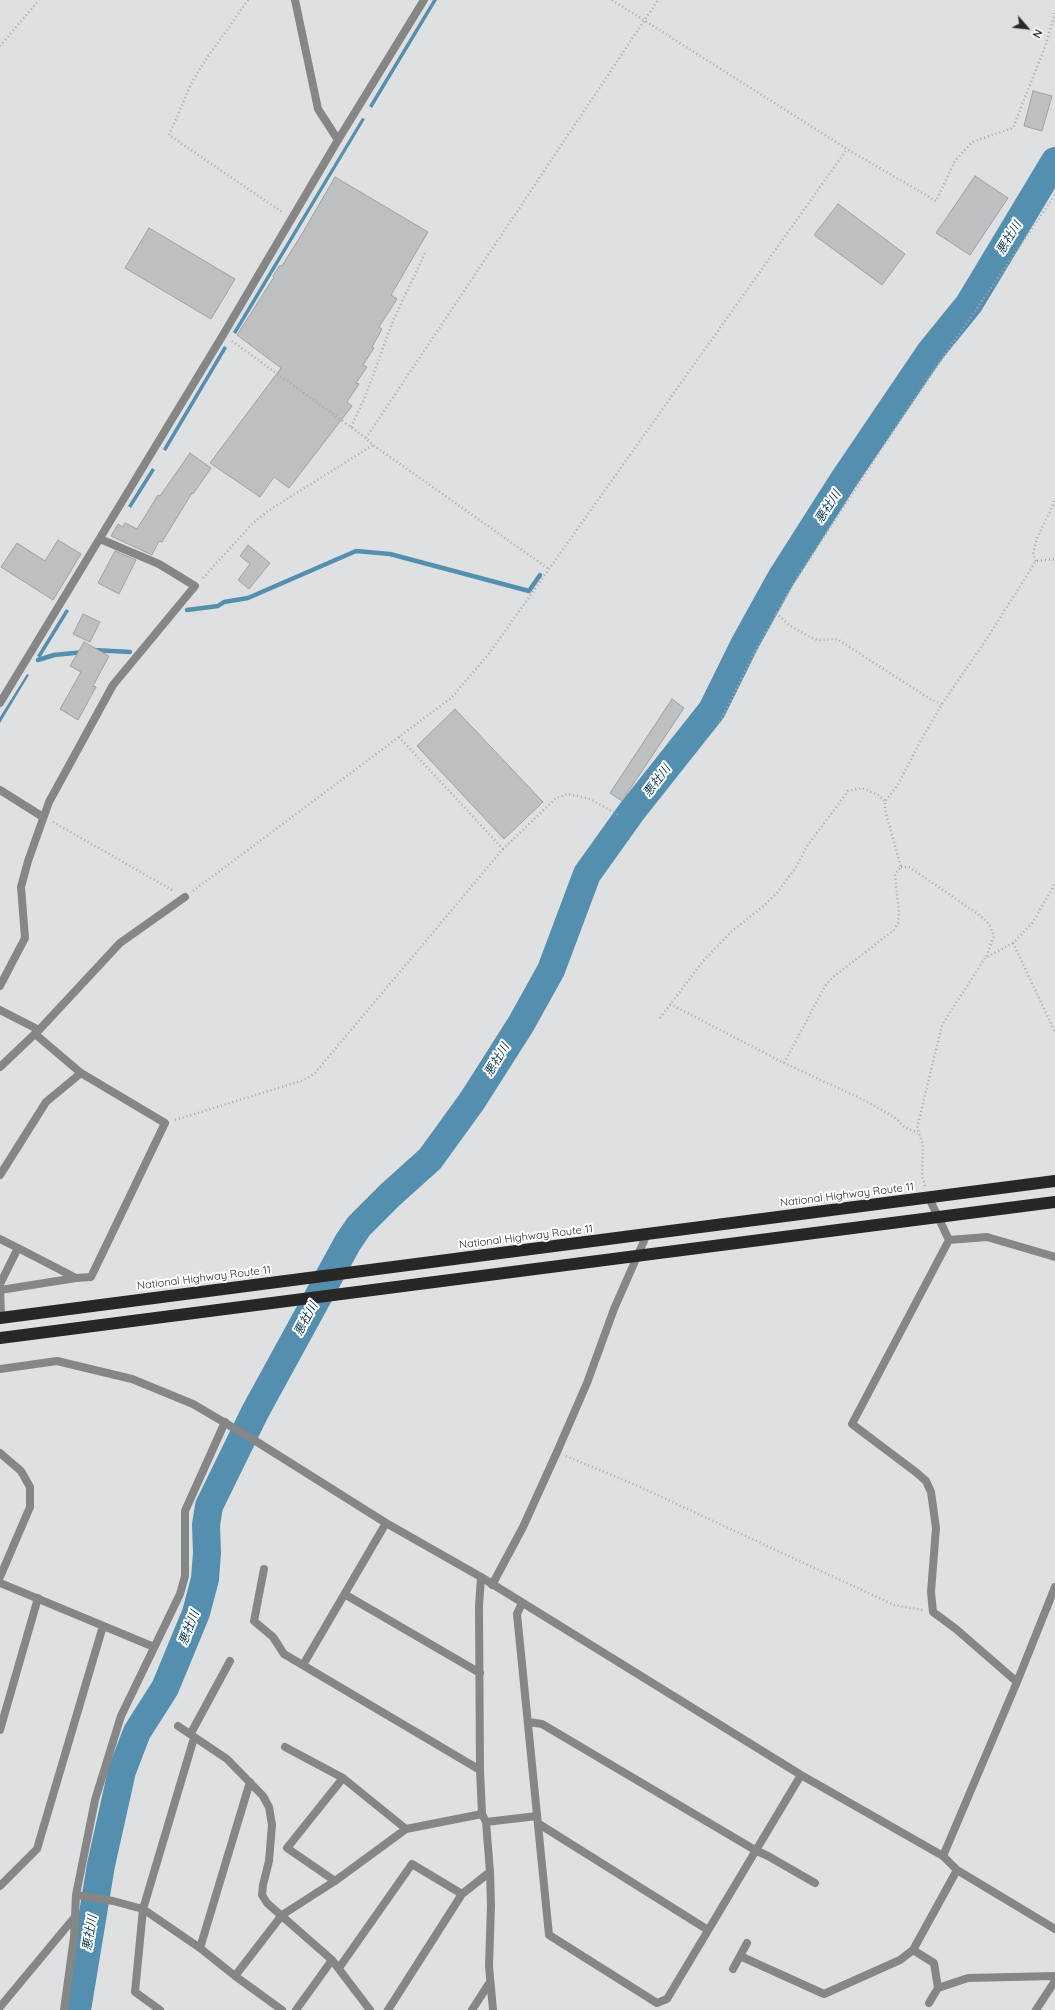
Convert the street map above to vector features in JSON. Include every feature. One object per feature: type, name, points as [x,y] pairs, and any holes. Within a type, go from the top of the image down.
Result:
[{"type":"highway","name":"National Highway Route 11","points":[[0,1318],[1055,1181]]},
{"type":"highway","points":[[0,1338],[1055,1202]]},
{"type":"street","points":[[295,0],[318,110],[338,140]]},
{"type":"street","points":[[0,703],[223,335],[338,140],[424,0]]},
{"type":"street","points":[[0,986],[25,938],[22,887],[49,802],[113,685],[195,586],[159,564],[100,539]]},
{"type":"street","points":[[0,790],[43,817]]},
{"type":"street","points":[[0,1067],[37,1032],[120,943],[185,897]]},
{"type":"street","points":[[0,1010],[37,1032],[81,1073],[165,1123],[91,1277],[0,1290]]},
{"type":"street","points":[[0,1175],[46,1102],[81,1073]]},
{"type":"street","points":[[929,1198],[949,1240]]},
{"type":"street","points":[[492,1585],[523,1527],[557,1452],[587,1383],[614,1310],[639,1256],[647,1234]]},
{"type":"street","points":[[949,1240],[987,1237],[1055,1257]]},
{"type":"street","points":[[0,1239],[76,1278]]},
{"type":"street","points":[[949,1240],[852,1424],[917,1473],[926,1481],[931,1492],[936,1528],[931,1592],[933,1612],[956,1629],[1017,1682]]},
{"type":"street","points":[[0,1318],[0,1284],[18,1248]]},
{"type":"street","points":[[0,1370],[57,1361],[132,1380],[193,1404],[237,1429],[386,1523],[481,1577],[801,1775],[943,1856],[958,1870],[1055,1929]]},
{"type":"street","points":[[64,2010],[74,1936],[76,1895],[95,1800],[121,1716],[180,1594],[185,1576],[185,1511],[225,1422]]},
{"type":"street","points":[[0,1453],[21,1471],[30,1487],[30,1507],[0,1577]]},
{"type":"street","points":[[304,1666],[386,1523]]},
{"type":"street","points":[[264,1569],[254,1621],[273,1637],[284,1654],[480,1770]]},
{"type":"street","points":[[481,1577],[480,1770],[482,1814],[486,1822],[492,1905],[489,1966],[493,2010]]},
{"type":"street","points":[[0,1583],[154,1647]]},
{"type":"street","points":[[943,1856],[1017,1682],[1055,1587]]},
{"type":"street","points":[[346,1595],[480,1673]]},
{"type":"street","points":[[0,1730],[38,1598]]},
{"type":"street","points":[[522,1603],[517,1614],[529,1722],[549,1936],[657,2003],[667,1999],[801,1775]]},
{"type":"street","points":[[0,1886],[37,1849],[103,1626]]},
{"type":"street","points":[[160,2010],[134,1992],[143,1909],[193,1736],[230,1661]]},
{"type":"street","points":[[529,1722],[542,1724],[755,1850],[815,1883]]},
{"type":"street","points":[[178,1726],[227,1759],[263,1796],[269,1807],[272,1825],[269,1861],[262,1895],[267,1903],[332,1960],[370,2010]]},
{"type":"street","points":[[285,1747],[343,1778],[406,1829]]},
{"type":"street","points":[[335,1881],[287,1848],[343,1778]]},
{"type":"street","points":[[200,1948],[250,1782]]},
{"type":"street","points":[[235,1976],[282,1915],[335,1881],[406,1829],[482,1814]]},
{"type":"street","points":[[486,1822],[538,1820],[708,1930]]},
{"type":"street","points":[[339,1968],[412,1864],[462,1894]]},
{"type":"street","points":[[740,1956],[824,1994],[900,1960],[913,1950],[958,1870]]},
{"type":"street","points":[[388,2010],[462,1894],[490,1872]]},
{"type":"street","points":[[76,1895],[113,1901],[143,1909],[200,1948],[235,1976],[282,2010]]},
{"type":"street","points":[[0,2007],[74,1918]]},
{"type":"street","points":[[733,1969],[747,1943]]},
{"type":"street","points":[[913,1950],[934,1962],[938,1988],[929,2003]]},
{"type":"street","points":[[296,2010],[332,1960]]},
{"type":"street","points":[[938,1988],[968,1978],[1055,1976]]},
{"type":"street","points":[[1036,2010],[1055,1981]]},
{"type":"street","points":[[472,2010],[490,1982]]},
{"type":"path","points":[[0,46],[39,0]]},
{"type":"path","points":[[248,0],[197,74],[169,135],[292,218]]},
{"type":"path","points":[[612,0],[847,149],[936,201],[955,161],[972,142],[1013,128],[1046,44],[1055,13]]},
{"type":"path","points":[[366,438],[658,0]]},
{"type":"path","points":[[43,817],[185,897],[451,698],[488,655],[847,149]]},
{"type":"path","points":[[720,722],[792,584],[911,404],[1055,195]]},
{"type":"path","points":[[351,427],[393,321],[426,251]]},
{"type":"path","points":[[223,335],[366,438],[373,445],[549,569]]},
{"type":"path","points":[[195,586],[253,523],[268,511],[373,445]]},
{"type":"path","points":[[1036,561],[1033,554],[1037,538],[1055,501]]},
{"type":"path","points":[[1036,561],[1055,559]]},
{"type":"path","points":[[901,867],[885,810],[885,801],[897,786],[942,704],[988,637],[1036,561]]},
{"type":"path","points":[[776,613],[789,625],[812,638],[818,640],[837,639],[930,699],[942,704]]},
{"type":"path","points":[[399,738],[503,849]]},
{"type":"path","points":[[660,1018],[703,961],[732,931],[777,893],[796,867],[807,846],[848,791],[862,788],[878,795],[885,801]]},
{"type":"path","points":[[165,1123],[304,1080],[315,1073],[503,849],[556,798],[562,795],[590,799],[619,815]]},
{"type":"path","points":[[784,1063],[826,986],[833,977],[894,930],[899,912],[895,874],[901,867],[909,867],[978,914],[988,924],[994,936],[985,958],[942,1025],[928,1086],[918,1118],[917,1128],[923,1144],[922,1175],[929,1198]]},
{"type":"path","points":[[985,958],[1013,943],[1033,922],[1055,884]]},
{"type":"path","points":[[1013,943],[1055,1032]]},
{"type":"path","points":[[670,1004],[784,1063],[866,1101],[897,1119],[904,1127],[919,1133]]},
{"type":"path","points":[[557,1452],[638,1486],[894,1605],[933,1612]]},
{"type":"water","points":[[433,0],[437,0],[372,108],[369,106]]},
{"type":"water","points":[[362,118],[365,119],[236,334],[234,333],[233,332]]},
{"type":"water","points":[[224,346],[227,348],[166,451],[164,450],[163,449]]},
{"type":"water","points":[[152,468],[155,470],[131,508],[128,506]]},
{"type":"water","points":[[66,609],[69,611],[40,658],[37,656]]},
{"type":"water","points":[[27,674],[29,675],[0,723],[0,717]]},
{"type":"building","points":[[1033,91],[1052,96],[1042,131],[1024,126]]},
{"type":"building","points":[[975,176],[1008,198],[970,255],[936,233]]},
{"type":"building","points":[[335,177],[428,232],[391,295],[397,299],[379,327],[382,329],[372,347],[374,348],[363,365],[367,367],[356,383],[359,384],[347,402],[352,406],[289,488],[274,477],[260,497],[210,463],[281,368],[237,335],[280,265],[282,266]]},
{"type":"building","points":[[838,204],[905,254],[882,285],[814,235]]},
{"type":"building","points":[[149,228],[235,279],[211,319],[125,268]]},
{"type":"building","points":[[190,453],[211,468],[193,494],[192,493],[162,542],[159,541],[152,555],[111,536],[118,524],[123,527],[125,523],[137,529],[158,495],[160,496]]},
{"type":"building","points":[[58,540],[81,554],[53,600],[1,567],[17,543],[45,561]]},
{"type":"building","points":[[248,545],[270,563],[249,589],[238,580],[250,564],[240,556]]},
{"type":"building","points":[[115,551],[136,560],[119,594],[98,583]]},
{"type":"building","points":[[83,614],[100,622],[90,642],[73,634]]},
{"type":"building","points":[[84,642],[109,656],[93,686],[96,687],[78,720],[60,709],[81,672],[70,666]]},
{"type":"building","points":[[672,699],[684,708],[622,801],[610,793]]},
{"type":"building","points":[[455,709],[543,802],[504,839],[417,746]]},
{"type":"waterway","name":"悪社川","points":[[77,2010],[101,1865],[122,1771],[137,1732],[165,1688],[196,1613],[205,1579],[207,1553],[206,1525],[209,1506],[255,1412],[348,1242],[359,1226],[390,1195],[430,1159],[472,1101],[521,1024],[551,970],[587,874],[632,811],[712,710],[745,643],[781,578],[844,479],[930,352],[969,304],[1055,161]]},
{"type":"waterway","points":[[187,610],[218,606],[224,602],[248,598],[356,551],[390,554],[529,591],[540,575]]},
{"type":"waterway","points":[[93,650],[130,652]]},
{"type":"waterway","points":[[38,660],[54,655],[84,652]]}]
